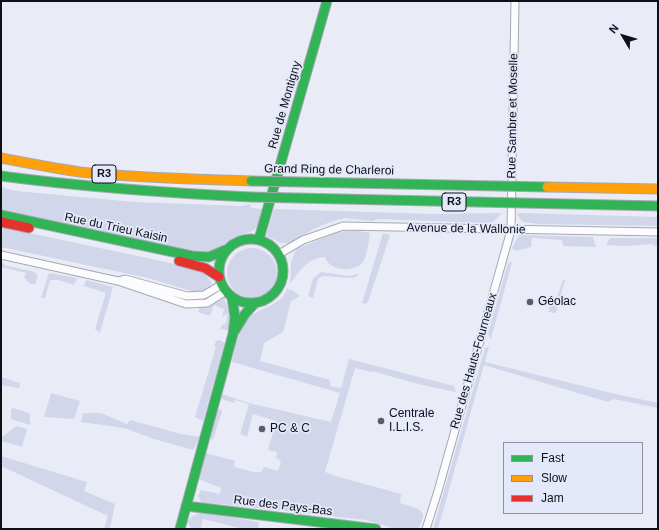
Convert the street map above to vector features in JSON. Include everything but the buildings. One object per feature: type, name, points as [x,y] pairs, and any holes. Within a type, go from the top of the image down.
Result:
[{"type":"main road","name":"Rue de Montigny","points":[[259,239],[327,1]]},
{"type":"main road","name":"Grand Ring de Charleroi","points":[[1,158],[56,169],[164,178],[658,190]]},
{"type":"main road","name":"R3","points":[[1,176],[51,184],[251,197],[658,206]]},
{"type":"main road","name":"Rue du Trieu Kaisin","points":[[1,214],[192,256],[209,257],[225,250]]},
{"type":"main road","name":"Rue du Trieu Kaisin","points":[[1,222],[190,263],[205,268],[225,288]]},
{"type":"main road","points":[[180,529],[233,334],[234,317],[225,288],[219,263],[225,250],[235,242],[246,238],[259,239],[271,244],[279,254],[284,269],[281,285],[270,297],[255,303],[243,303],[225,288]]},
{"type":"main road","points":[[233,334],[245,314],[255,303]]},
{"type":"main road","name":"Rue des Pays-Bas","points":[[186,506],[373,529]]},
{"type":"street","name":"Rue Sambre et Moselle","points":[[511,230],[515,1]]},
{"type":"street","name":"Avenue de la Wallonie","points":[[279,254],[304,240],[343,226],[658,232]]},
{"type":"street","name":"Rue des Hauts-Fourneaux","points":[[426,529],[511,230]]},
{"type":"street","points":[[1,255],[118,281],[125,279],[187,296],[204,295],[225,288]]},
{"type":"shaded area","points":[[1,187],[16,191],[135,202],[242,206],[250,204],[251,208],[263,209],[255,229],[236,237],[209,255],[1,211]]},
{"type":"shaded area","points":[[274,209],[433,214],[502,213],[493,222],[486,223],[378,219],[372,221],[345,218],[330,222],[312,230],[290,243],[281,243],[266,236]]},
{"type":"shaded area","points":[[518,213],[658,217],[658,226],[539,224],[523,222],[517,215]]},
{"type":"shaded area","points":[[1,227],[199,269],[212,283],[204,292],[194,292],[148,278],[1,247]]},
{"type":"shaded area","points":[[354,230],[370,233],[367,253],[362,263],[353,268],[342,269],[331,265],[327,262],[325,257],[319,258],[304,266],[290,284],[291,263],[296,249],[339,232]]},
{"type":"shaded area","points":[[383,233],[390,235],[368,302],[365,304],[362,303]]},
{"type":"shaded area","points":[[519,235],[593,237],[596,247],[563,246],[562,240],[532,238],[531,247],[516,251],[512,248]]},
{"type":"shaded area","points":[[610,238],[658,238],[658,247],[651,244],[627,246],[606,245]]},
{"type":"shaded area","points":[[247,248],[257,248],[270,255],[277,268],[277,278],[270,291],[257,298],[247,298],[238,294],[231,287],[227,278],[227,268],[231,259],[238,252]]},
{"type":"shaded area","points":[[1,261],[4,265],[35,272],[38,277],[35,284],[30,284],[24,277],[26,273],[1,267]]},
{"type":"shaded area","points":[[512,262],[491,339],[488,334],[508,263]]},
{"type":"shaded area","points":[[321,272],[349,276],[359,275],[353,278],[322,276],[318,279],[313,298],[308,296],[313,279]]},
{"type":"shaded area","points":[[49,273],[77,278],[74,285],[58,280],[50,280],[45,298],[41,298]]},
{"type":"shaded area","points":[[86,280],[113,287],[100,333],[95,329],[106,293],[84,286]]},
{"type":"shaded area","points":[[563,280],[565,280],[556,313],[548,312],[552,300],[556,301]]},
{"type":"shaded area","points":[[287,288],[291,291],[291,289],[300,296],[291,301],[283,332],[264,343],[260,361],[330,380],[330,386],[341,388],[349,359],[454,386],[456,392],[355,368],[325,472],[401,494],[400,503],[417,508],[422,513],[422,522],[418,529],[396,529],[366,520],[202,503],[198,496],[201,490],[220,494],[221,488],[198,479],[206,453],[235,461],[234,467],[254,472],[261,472],[264,467],[278,471],[281,461],[276,458],[277,452],[268,450],[276,421],[253,414],[247,437],[240,434],[249,404],[235,400],[235,403],[221,399],[222,394],[249,403],[331,422],[340,393],[232,362],[239,334],[246,320],[256,312],[275,303],[285,294]]},
{"type":"shaded area","points":[[224,298],[232,320],[228,330],[220,329],[222,325],[226,323],[228,313],[222,317],[224,309],[214,305],[210,316],[198,312],[200,307]]},
{"type":"shaded area","points":[[220,340],[225,343],[203,421],[195,417],[216,347],[214,347],[216,341]]},
{"type":"shaded area","points":[[489,347],[485,362],[658,403],[658,408],[614,399],[608,402],[484,365],[438,529],[433,529],[485,348]]},
{"type":"shaded area","points":[[1,377],[20,383],[19,388],[1,385]]},
{"type":"shaded area","points":[[51,393],[80,401],[74,419],[44,417]]},
{"type":"shaded area","points":[[13,408],[29,413],[30,425],[11,419],[11,410]]},
{"type":"shaded area","points":[[221,409],[222,411],[213,440],[209,438],[217,411]]},
{"type":"shaded area","points":[[83,413],[101,413],[127,424],[130,420],[181,434],[200,437],[193,450],[154,439],[124,428],[81,422]]},
{"type":"shaded area","points":[[16,426],[27,429],[22,447],[1,441],[1,438]]},
{"type":"shaded area","points":[[1,456],[87,482],[84,491],[115,504],[110,529],[104,529],[108,516],[1,466]]},
{"type":"shaded area","points":[[202,512],[259,522],[258,529],[243,529],[203,519],[199,529],[191,528],[187,522],[191,517]]},
{"type":"traffic: fast","points":[[259,239],[327,1]]},
{"type":"traffic: fast","points":[[1,176],[126,189],[251,197]]},
{"type":"traffic: fast","points":[[251,181],[547,187]]},
{"type":"traffic: fast","points":[[251,197],[658,206]]},
{"type":"traffic: fast","points":[[1,215],[192,256],[209,257],[225,250]]},
{"type":"traffic: fast","points":[[245,239],[257,239],[274,248],[281,259],[283,271],[281,283],[274,294],[257,303],[245,303],[233,298],[224,289],[219,277],[219,265],[224,253],[233,244],[245,239]]},
{"type":"traffic: fast","points":[[180,529],[233,334],[235,317],[232,298]]},
{"type":"traffic: fast","points":[[234,332],[245,314],[255,303]]},
{"type":"traffic: fast","points":[[186,506],[376,529]]},
{"type":"traffic: slow","points":[[1,158],[80,172],[122,176],[251,181]]},
{"type":"traffic: slow","points":[[547,187],[658,189]]},
{"type":"traffic: jam","points":[[1,222],[29,228]]},
{"type":"traffic: jam","points":[[179,261],[205,268],[219,277]]},
{"type":"place","name":"Géolac","points":[[530,302]]},
{"type":"place","name":"Centrale I.L.I.S.","points":[[381,421]]},
{"type":"place","name":"PC & C","points":[[262,429]]}]
